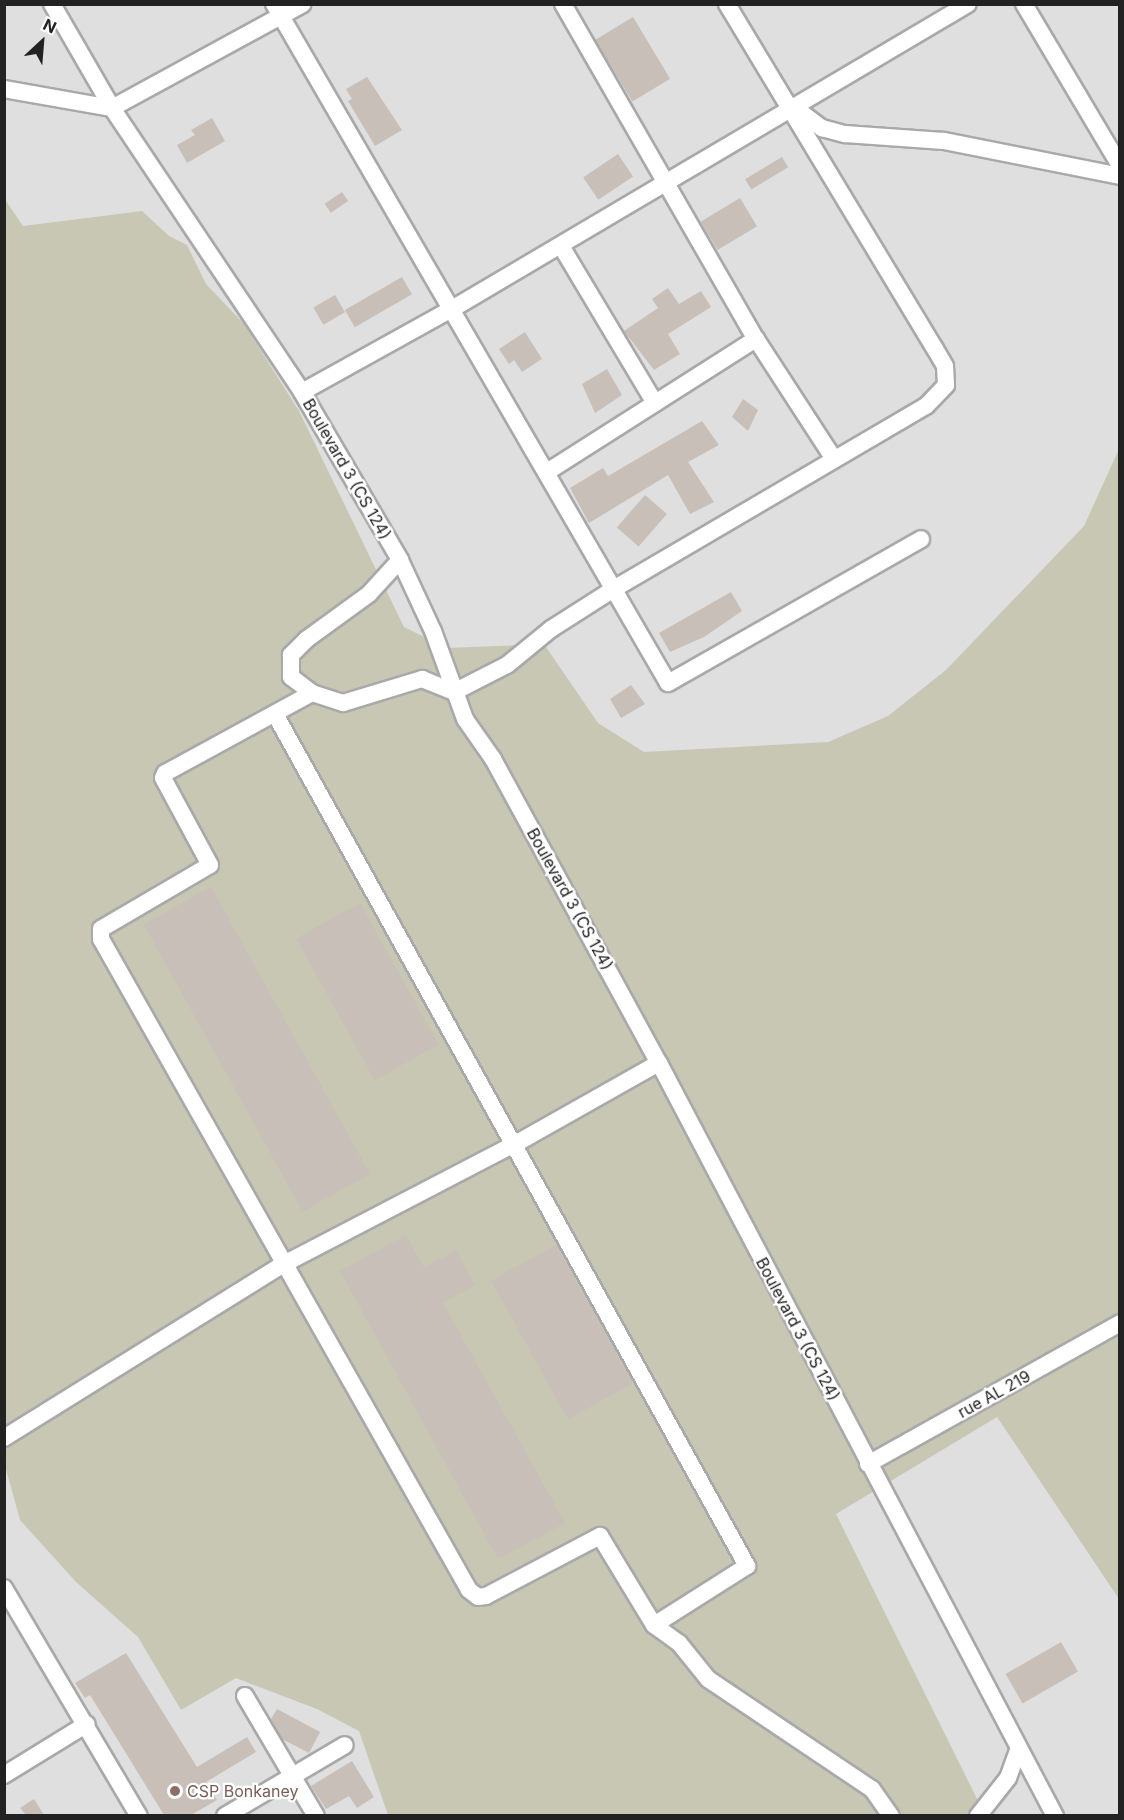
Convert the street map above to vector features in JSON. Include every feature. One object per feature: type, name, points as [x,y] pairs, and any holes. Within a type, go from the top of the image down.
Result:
[{"type":"street","name":"Boulevard 3 (CS 124)","points":[[52,4],[112,108],[302,392],[400,560],[433,631],[454,692],[659,1063],[1054,1815]]},
{"type":"street","points":[[4,89],[112,108],[278,11],[303,4]]},
{"type":"street","points":[[563,4],[665,185],[756,339],[834,459]]},
{"type":"street","points":[[400,560],[369,594],[307,639],[291,656],[291,676],[312,693],[343,703],[422,679],[454,692],[507,665],[551,629],[612,590],[938,398],[946,385],[945,366],[728,4]]},
{"type":"street","points":[[302,392],[561,246],[968,4]]},
{"type":"street","points":[[1024,4],[1119,166]]},
{"type":"street","points":[[278,11],[668,683],[921,538]]},
{"type":"street","points":[[792,109],[822,128],[845,134],[944,141],[1119,177]]},
{"type":"street","points":[[561,246],[655,403]]},
{"type":"street","points":[[547,472],[756,339]]},
{"type":"street","points":[[312,693],[165,773],[163,778],[210,865],[101,929],[100,934],[284,1264],[473,1595],[486,1596],[600,1536],[654,1624],[678,1643],[708,1679],[872,1789],[891,1815]]},
{"type":"street","points":[[275,714],[747,1566],[654,1624]]},
{"type":"street","points":[[4,1438],[284,1264],[515,1144],[659,1063]]},
{"type":"street","name":"rue AL 219","points":[[868,1464],[1119,1323]]},
{"type":"street","points":[[4,1588],[139,1815]]},
{"type":"street","points":[[245,1696],[316,1815]]},
{"type":"street","points":[[4,1775],[87,1725]]},
{"type":"street","points":[[225,1815],[345,1744]]},
{"type":"street","points":[[978,1815],[1008,1778],[1018,1750]]},
{"type":"street","points":[[1032,1774],[1048,1815]]},
{"type":"shaded area","points":[[5,5],[1119,5],[1119,1815],[5,1815]]},
{"type":"shaded area","points":[[4,198],[23,226],[142,211],[169,236],[187,245],[206,284],[244,324],[299,411],[404,627],[447,648],[544,644],[598,723],[644,752],[828,742],[888,716],[946,670],[1084,526],[1119,449],[1119,1599],[997,1417],[836,1514],[985,1815],[388,1815],[359,1731],[317,1709],[236,1678],[181,1710],[138,1637],[76,1582],[20,1520],[4,1462]]},
{"type":"building","points":[[633,17],[670,79],[632,101],[595,40]]},
{"type":"building","points":[[367,77],[402,130],[375,146],[348,101],[352,99],[346,89]]},
{"type":"building","points":[[212,118],[225,141],[187,163],[177,145],[195,135],[191,130]]},
{"type":"building","points":[[618,154],[633,176],[598,200],[583,177]]},
{"type":"building","points":[[782,157],[788,167],[751,189],[745,179]]},
{"type":"building","points":[[342,192],[348,201],[331,213],[325,204]]},
{"type":"building","points":[[740,198],[757,226],[718,250],[701,222]]},
{"type":"building","points":[[402,277],[412,294],[355,327],[345,310]]},
{"type":"building","points":[[668,288],[679,304],[701,291],[711,307],[668,334],[680,354],[654,370],[624,331],[658,308],[652,299]]},
{"type":"building","points":[[335,295],[345,312],[323,325],[313,308]]},
{"type":"building","points":[[525,332],[542,359],[522,372],[514,360],[509,364],[499,349]]},
{"type":"building","points":[[607,369],[622,395],[595,413],[582,384]]},
{"type":"building","points":[[743,399],[758,410],[748,431],[732,417]]},
{"type":"building","points":[[702,421],[719,445],[688,462],[714,502],[690,514],[668,475],[589,523],[570,488],[603,468],[608,476]]},
{"type":"building","points":[[645,495],[667,514],[639,546],[617,527]]},
{"type":"building","points":[[731,592],[742,611],[704,637],[670,652],[659,633]]},
{"type":"building","points":[[631,685],[645,704],[621,718],[610,699]]},
{"type":"building","points":[[211,887],[370,1174],[303,1211],[144,924]]},
{"type":"building","points":[[360,903],[439,1045],[375,1080],[296,938]]},
{"type":"building","points":[[406,1235],[424,1268],[456,1250],[475,1285],[443,1303],[565,1523],[498,1559],[340,1271]]},
{"type":"building","points":[[556,1245],[633,1383],[568,1419],[491,1281]]},
{"type":"building","points":[[1061,1642],[1078,1671],[1023,1703],[1006,1674]]},
{"type":"building","points":[[126,1653],[197,1767],[247,1737],[256,1752],[206,1782],[217,1800],[191,1815],[164,1815],[90,1695],[85,1698],[75,1683]]},
{"type":"building","points":[[277,1709],[320,1732],[309,1753],[282,1739],[271,1719]]},
{"type":"building","points":[[352,1761],[374,1797],[357,1808],[349,1796],[326,1809],[311,1786]]},
{"type":"building","points":[[34,1799],[44,1815],[26,1815],[20,1808]]},
{"type":"place","name":"CSP Bonkaney","points":[[175,1791]]}]
